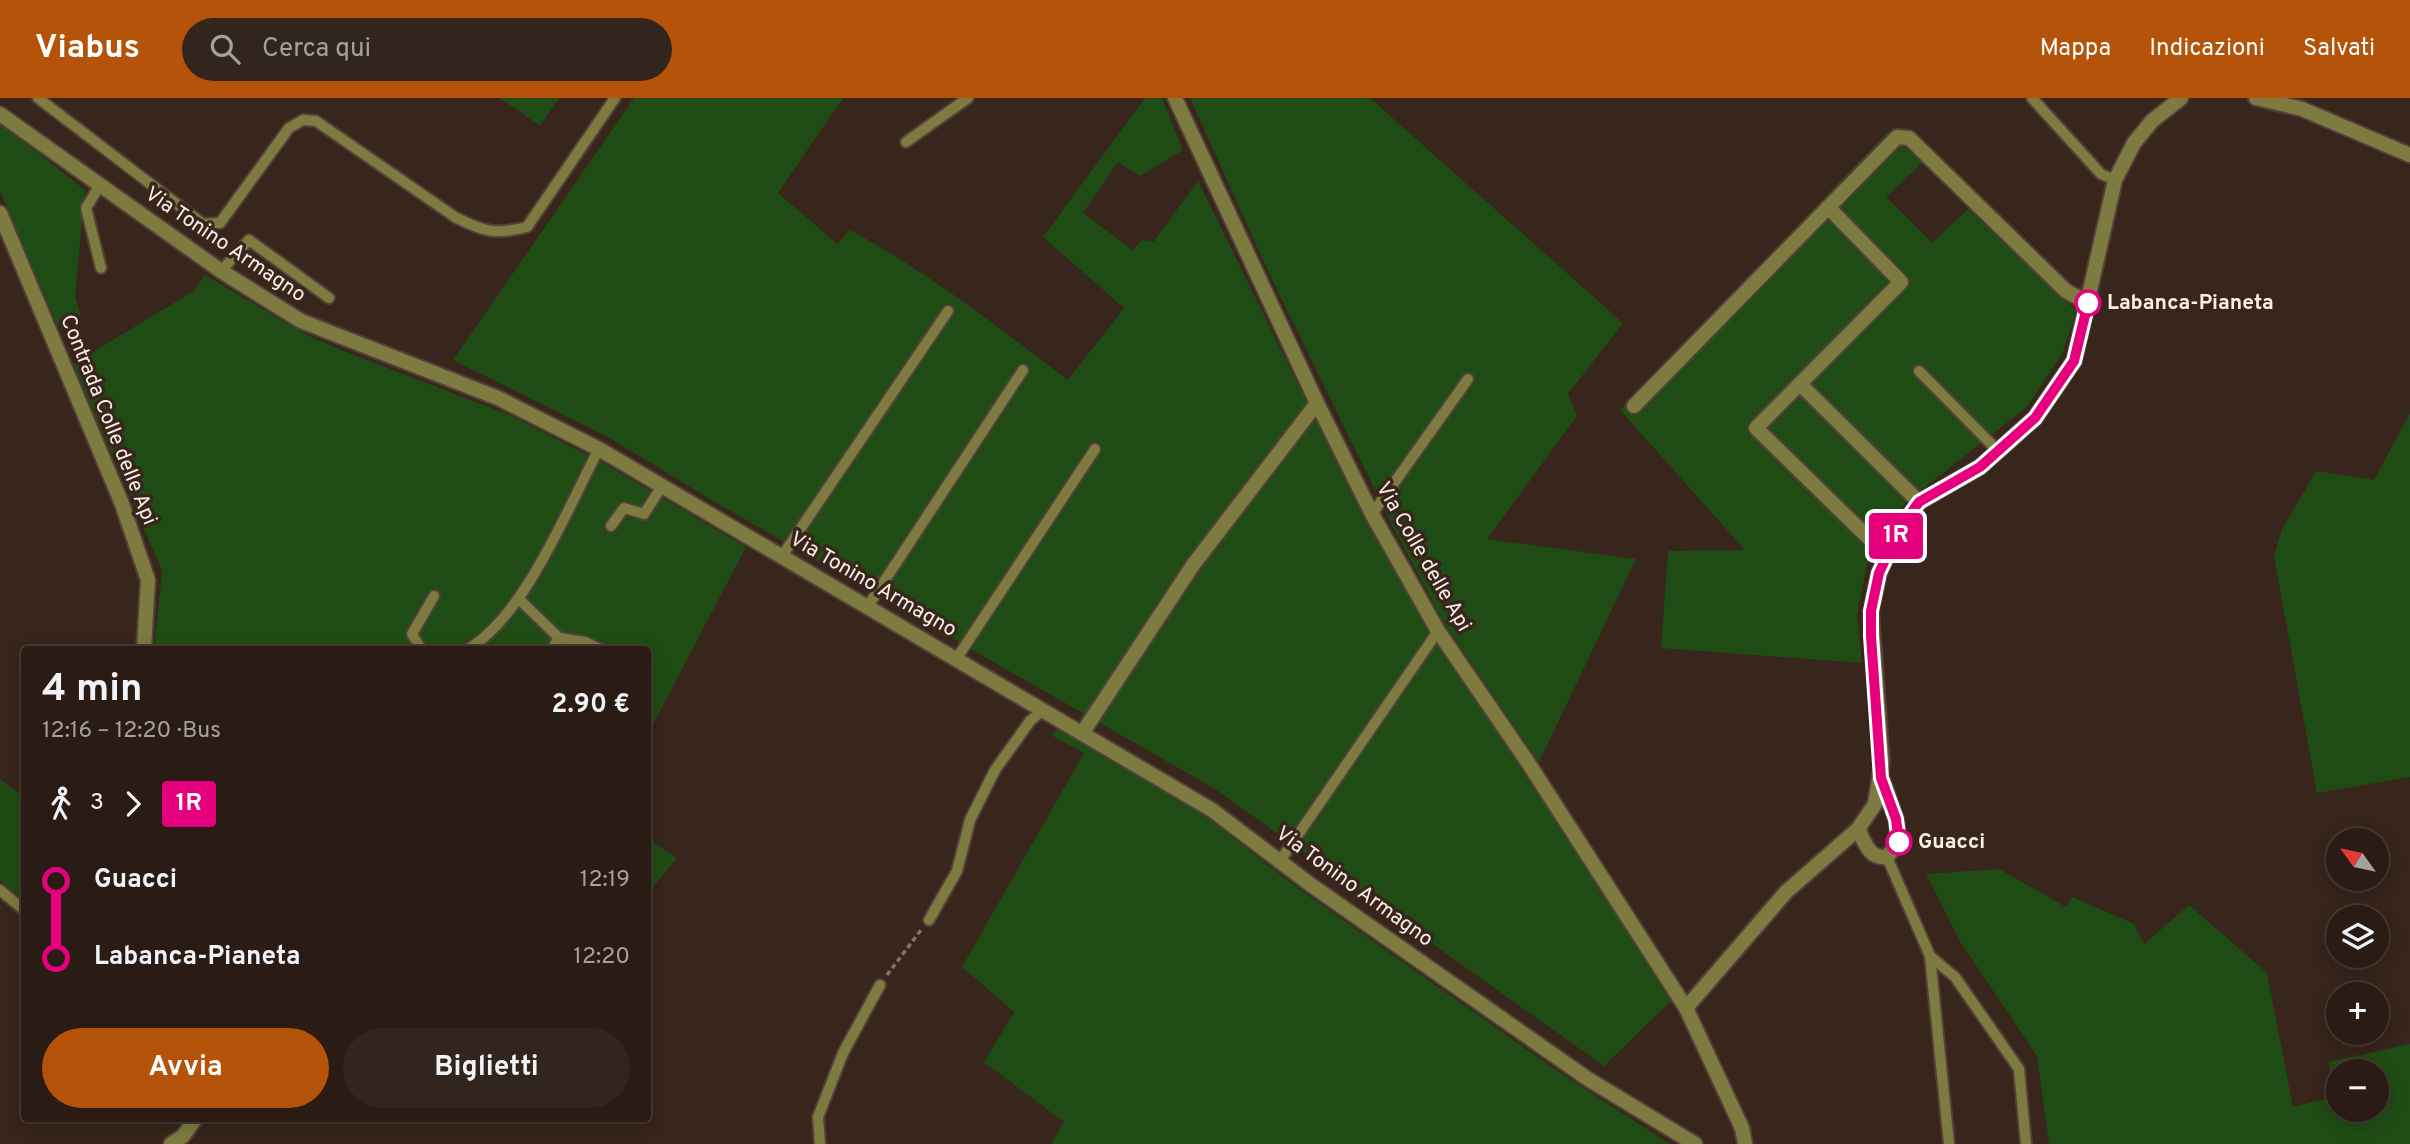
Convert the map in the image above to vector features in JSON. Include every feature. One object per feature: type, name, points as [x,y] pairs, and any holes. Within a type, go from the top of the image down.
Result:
[{"type":"street","name":"Via Colle delle Api","points":[[1175,98],[1317,403],[1372,514],[1438,631],[1527,761],[1686,1008],[1742,1128],[1745,1144]]},
{"type":"street","points":[[1686,1008],[1786,892],[1858,829],[1875,804],[1881,778],[1871,611],[1887,556],[1899,530],[1919,502],[1980,467],[2035,418],[2074,361],[2115,180],[2134,143],[2152,121],[2181,98]]},
{"type":"street","points":[[2256,98],[2304,103],[2410,155]]},
{"type":"street","name":"Via Tonino Armagno","points":[[0,114],[221,271],[301,321],[498,398],[599,449],[1212,810],[1588,1079],[1695,1144]]},
{"type":"street","points":[[1634,406],[1897,137],[1909,138],[2066,291],[2088,303]]},
{"type":"street","points":[[1828,207],[1901,282],[1756,428],[1887,556]]},
{"type":"street","name":"Contrada Colle delle Api","points":[[0,212],[116,492],[148,580],[144,646]]},
{"type":"street","points":[[1800,384],[1919,502]]},
{"type":"street","points":[[1083,732],[1193,565],[1317,403]]},
{"type":"street","points":[[1858,829],[1872,855],[1887,857],[1899,842],[1896,819],[1881,778]]},
{"type":"street","points":[[171,1144],[183,1136],[193,1122]]},
{"type":"lane","points":[[38,98],[203,224],[220,223],[289,128],[303,120],[316,121],[455,218],[476,228],[500,234],[527,227],[615,98]]},
{"type":"lane","points":[[906,142],[968,98]]},
{"type":"lane","points":[[2032,98],[2101,174],[2115,180]]},
{"type":"lane","points":[[100,185],[86,208],[101,268]]},
{"type":"lane","points":[[221,271],[249,240],[329,298]]},
{"type":"lane","points":[[782,556],[948,311]]},
{"type":"lane","points":[[868,606],[1023,370]]},
{"type":"lane","points":[[1919,371],[1998,451]]},
{"type":"lane","points":[[1372,514],[1468,379]]},
{"type":"lane","points":[[473,646],[482,641],[519,600],[599,449]]},
{"type":"lane","points":[[957,658],[1095,449]]},
{"type":"lane","points":[[611,526],[624,508],[644,514],[662,486]]},
{"type":"lane","points":[[419,646],[412,634],[434,596]]},
{"type":"lane","points":[[519,600],[559,638],[594,646]]},
{"type":"lane","points":[[1280,861],[1438,631]]},
{"type":"lane","points":[[554,646],[559,638]]},
{"type":"lane","points":[[929,920],[957,871],[970,820],[995,771],[1030,721],[1044,709]]},
{"type":"lane","points":[[1887,857],[1930,956],[1949,1144]]},
{"type":"lane","points":[[0,890],[21,908]]},
{"type":"lane","points":[[1930,956],[1955,976],[2019,1069],[2026,1144]]},
{"type":"lane","points":[[820,1144],[818,1116],[843,1053],[880,985]]},
{"type":"path","points":[[880,985],[929,920]]},
{"type":"green space","points":[[500,98],[559,98],[540,126]]},
{"type":"green space","points":[[634,98],[843,98],[778,193],[837,244],[850,230],[879,246],[962,301],[1068,380],[1124,308],[1043,237],[1145,98],[1162,98],[1183,150],[1140,176],[1118,162],[1083,213],[1133,250],[1142,240],[1153,242],[1198,181],[1363,516],[1427,625],[1673,999],[1604,1066],[1215,789],[713,501],[608,437],[453,360]]},
{"type":"green space","points":[[1190,98],[1370,98],[1623,323],[1568,394],[1577,416],[1487,539],[1636,559],[1539,762],[1444,623],[1393,527],[1266,267]]},
{"type":"green space","points":[[0,123],[85,190],[75,296],[81,317],[57,325],[0,191]]},
{"type":"green space","points":[[1888,132],[1922,163],[1886,197],[1932,243],[1968,209],[2077,311],[2062,354],[2027,407],[1905,503],[1870,550],[1857,615],[1862,663],[1661,648],[1668,551],[1745,550],[1620,410]]},
{"type":"green space","points":[[205,275],[305,334],[507,414],[605,464],[746,547],[651,728],[651,646],[154,646],[162,571],[73,364],[194,291]]},
{"type":"green space","points":[[2410,413],[2410,777],[2317,793],[2274,556],[2282,529],[2316,471],[2374,480]]},
{"type":"green space","points":[[1060,727],[1200,812],[1295,886],[1556,1070],[1670,1144],[1051,1144],[1064,1122],[984,1062],[1014,1012],[962,967],[1084,753],[1051,735]]},
{"type":"green space","points":[[0,779],[21,795],[21,898],[0,880]]},
{"type":"green space","points":[[651,841],[677,858],[651,889]]},
{"type":"green space","points":[[1999,869],[2066,907],[2072,897],[2134,924],[2144,944],[2189,905],[2267,973],[2293,1107],[2326,1099],[2326,1122],[2389,1122],[2389,1059],[2342,1059],[2410,1044],[2410,1144],[2049,1144],[2037,1056],[1961,943],[1926,874]]},
{"type":"bus line","name":"1R","points":[[1899,842],[1896,819],[1881,778],[1882,762],[1871,636],[1871,611],[1879,573],[1899,530],[1919,502],[1980,467],[2035,418],[2074,361],[2088,303]]},
{"type":"place","name":"Labanca-Pianeta","points":[[2088,303]]},
{"type":"place","name":"Guacci","points":[[1899,842]]}]
